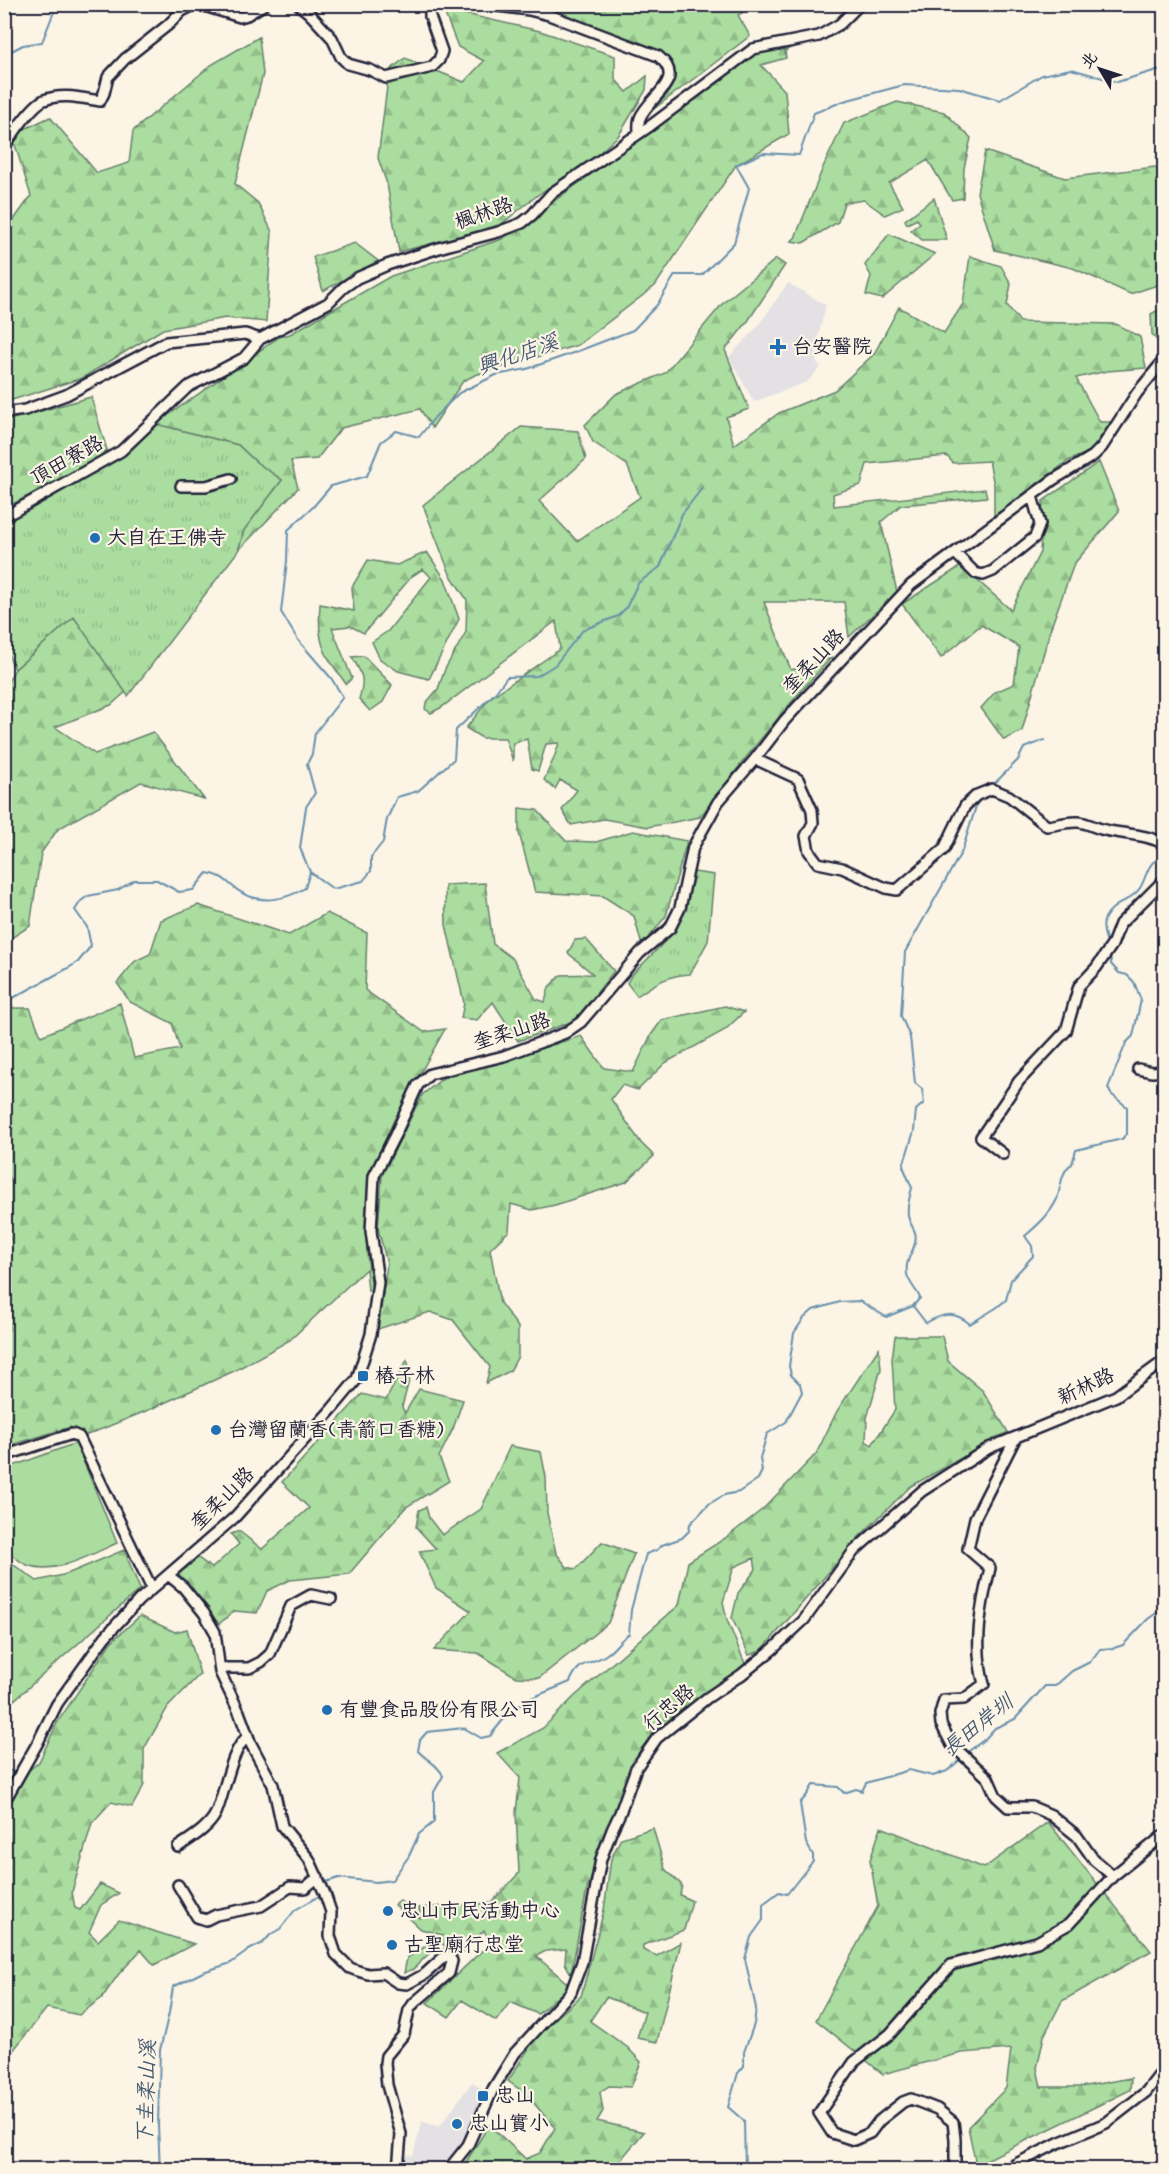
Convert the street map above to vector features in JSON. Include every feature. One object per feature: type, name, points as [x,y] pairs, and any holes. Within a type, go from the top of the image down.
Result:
[{"type":"street","points":[[4,147],[19,125],[42,101],[69,96],[100,101],[108,77],[125,59],[182,11],[194,5],[201,5],[240,17],[265,4]]},
{"type":"street","points":[[298,4],[332,38],[341,57],[348,64],[370,70],[386,78],[432,67],[439,60],[442,51],[430,17],[430,4]]},
{"type":"street","points":[[481,4],[549,15],[658,56],[663,60],[669,74],[669,82],[646,108],[639,120],[639,132]]},
{"type":"street","name":"楓林路","points":[[143,430],[188,387],[244,358],[260,339],[328,303],[343,288],[371,271],[522,223],[552,193],[753,49],[819,36],[840,24],[860,4]]},
{"type":"street","points":[[4,413],[25,411],[66,395],[166,342],[245,334],[260,339]]},
{"type":"street","name":"奎柔山路","points":[[4,1802],[57,1704],[105,1637],[152,1588],[235,1517],[357,1379],[371,1334],[378,1282],[371,1231],[374,1176],[418,1084],[430,1074],[504,1056],[565,1033],[581,1022],[640,953],[670,928],[680,908],[693,847],[718,802],[785,720],[911,585],[1063,473],[1093,456],[1102,447],[1137,393],[1164,360]]},
{"type":"street","name":"頂田寮路","points":[[4,517],[99,465],[121,451],[143,430]]},
{"type":"street","points":[[181,486],[206,486],[231,479]]},
{"type":"street","points":[[955,553],[975,573],[983,575],[993,571],[1035,537],[1040,525],[1032,496]]},
{"type":"street","points":[[755,759],[798,779],[812,810],[813,823],[806,836],[808,851],[818,863],[842,868],[886,888],[897,890],[944,849],[965,806],[977,795],[992,789],[1009,796],[1047,826],[1064,822],[1081,822],[1126,835],[1155,839],[1164,844]]},
{"type":"street","points":[[1003,1154],[981,1137],[1019,1081],[1066,1031],[1079,986],[1096,968],[1112,945],[1120,924],[1164,880]]},
{"type":"street","points":[[1138,1069],[1152,1072],[1164,1071]]},
{"type":"street","name":"新林路","points":[[1017,1437],[1116,1396],[1164,1361]]},
{"type":"street","points":[[4,1456],[72,1434],[79,1437],[152,1588]]},
{"type":"street","points":[[1017,1437],[975,1518],[968,1549],[990,1568],[980,1611],[979,1659],[984,1684],[964,1699],[944,1700],[940,1714],[941,1724],[952,1745],[988,1778],[996,1796],[1008,1807],[1032,1807],[1051,1815],[1077,1836],[1094,1860],[1113,1876]]},
{"type":"street","name":"行忠路","points":[[448,2169],[468,2145],[493,2089],[515,2053],[571,1992],[582,1962],[601,1859],[636,1768],[657,1738],[707,1698],[741,1675],[804,1620],[854,1551],[885,1522],[932,1485],[988,1448],[1017,1437]]},
{"type":"street","points":[[168,1575],[183,1587],[211,1623],[217,1642],[219,1672],[236,1705],[248,1737],[273,1785],[282,1826],[309,1859],[326,1894],[331,1912],[332,1946],[342,1962],[350,1968],[368,1974],[383,1973],[398,1983],[407,1984],[425,1974],[446,1955],[452,1961],[449,1973],[409,2010],[404,2034],[386,2056],[387,2085],[401,2134],[398,2169]]},
{"type":"street","points":[[219,1672],[225,1668],[249,1668],[270,1654],[291,1606],[311,1595],[331,1599]]},
{"type":"street","points":[[178,1847],[207,1824],[215,1814],[235,1757],[242,1742],[248,1737]]},
{"type":"street","points":[[955,2169],[953,2122],[937,2109],[911,2099],[903,2102],[879,2121],[870,2133],[854,2140],[832,2133],[819,2114],[854,2062],[890,2034],[951,1965],[1037,1942],[1069,1924],[1113,1876],[1164,1835]]},
{"type":"street","points":[[178,1885],[197,1917],[206,1920],[216,1915],[261,1906],[283,1890],[290,1887],[305,1888],[320,1880]]},
{"type":"street","points":[[1004,2169],[1106,2123],[1146,2092],[1164,2069]]},
{"type":"shaded area","name":"台安醫院","points":[[788,283],[826,305],[818,338],[816,361],[821,367],[807,382],[754,402],[729,357],[758,326]]},
{"type":"shaded area","name":"忠山實小","points":[[472,2082],[487,2093],[465,2142],[443,2169],[403,2170],[404,2154],[413,2156],[422,2121],[439,2127]]},
{"type":"green space","points":[[535,4],[756,5],[738,15],[750,36],[646,115],[670,70],[646,53],[533,9]]},
{"type":"green space","points":[[443,9],[540,31],[615,56],[615,79],[627,92],[647,76],[646,90],[619,135],[597,155],[539,194],[499,226],[399,252],[387,184],[378,158],[389,71],[405,58],[464,82],[484,61],[458,47]]},
{"type":"green space","points":[[259,37],[263,74],[235,184],[258,203],[272,232],[266,322],[226,318],[163,329],[82,378],[5,401],[5,232],[31,196],[12,135],[50,117],[97,173],[129,163],[133,131],[211,65]]},
{"type":"green space","points":[[800,42],[785,51],[786,58],[761,65],[785,91],[789,134],[736,165],[655,286],[578,345],[475,375],[463,381],[432,428],[420,409],[341,428],[317,459],[291,461],[298,488],[238,551],[244,530],[282,480],[256,462],[238,445],[156,424],[279,337],[290,334],[391,276],[502,239],[757,53]]},
{"type":"green space","points":[[897,102],[944,112],[971,138],[964,168],[963,198],[952,200],[928,160],[889,183],[903,207],[885,215],[864,200],[844,203],[838,222],[803,243],[791,241],[795,238],[824,165],[844,123]]},
{"type":"green space","points":[[985,151],[1065,178],[1155,167],[1164,171],[1164,283],[1130,294],[1073,268],[995,250],[977,193]]},
{"type":"green space","points":[[934,198],[947,240],[922,240],[911,230],[920,223],[917,219],[907,224],[905,220]]},
{"type":"green space","points":[[889,234],[935,254],[882,299],[866,295],[871,276],[865,265]]},
{"type":"green space","points":[[355,243],[378,261],[323,291],[313,257]]},
{"type":"green space","points":[[970,256],[1001,266],[1011,284],[1007,305],[1020,322],[1116,324],[1140,337],[1146,368],[1107,371],[1076,378],[1100,422],[1111,422],[1091,451],[1068,461],[994,517],[994,485],[989,461],[953,463],[947,456],[867,464],[861,485],[833,494],[834,506],[985,489],[987,497],[901,505],[881,522],[897,592],[849,637],[844,602],[764,602],[791,670],[831,658],[780,716],[700,817],[648,827],[604,819],[571,825],[562,810],[577,790],[560,780],[555,789],[544,780],[559,743],[546,744],[538,771],[532,769],[527,739],[513,743],[513,761],[505,738],[482,738],[466,728],[490,698],[560,649],[556,621],[442,707],[431,713],[425,709],[426,703],[438,689],[445,669],[466,632],[467,600],[450,574],[423,505],[521,427],[578,431],[586,459],[539,501],[577,541],[640,497],[627,465],[593,442],[585,425],[616,394],[665,373],[723,303],[776,259],[785,265],[748,321],[725,350],[749,409],[726,417],[734,445],[779,413],[835,390],[874,354],[899,307],[944,333],[963,304]]},
{"type":"green space","points":[[1164,307],[1164,350],[1152,334],[1151,314]]},
{"type":"green space","points":[[91,397],[107,450],[90,464],[5,508],[5,421]]},
{"type":"green space","points":[[156,424],[238,445],[256,462],[282,480],[244,530],[238,551],[128,696],[74,617],[15,669],[5,649],[5,518]]},
{"type":"green space","points":[[1099,462],[1119,511],[1074,564],[1051,627],[1022,731],[1004,740],[981,708],[995,692],[1014,684],[1019,647],[981,625],[941,658],[902,604],[961,566],[1011,610],[1040,552],[1043,501]]},
{"type":"green space","points":[[427,552],[445,579],[459,619],[429,679],[398,671],[380,659],[372,642],[388,631],[431,577],[423,569],[412,576],[364,633],[350,626],[332,628],[352,678],[346,684],[323,647],[320,604],[354,611],[352,587],[368,560],[397,565]]},
{"type":"green space","points":[[74,617],[127,691],[111,705],[55,727],[95,754],[153,732],[204,799],[141,782],[58,829],[41,853],[30,926],[5,942],[4,689],[15,669]]},
{"type":"green space","points":[[364,656],[392,685],[383,702],[370,711],[359,699],[362,677],[352,657]]},
{"type":"green space","points":[[519,808],[537,810],[566,841],[596,842],[633,831],[687,841],[666,916],[642,946],[634,916],[603,896],[535,892],[519,833]]},
{"type":"green space","points":[[694,872],[714,875],[708,941],[690,974],[662,981],[637,996],[627,983],[673,933],[686,909]]},
{"type":"green space","points":[[485,883],[493,944],[513,959],[536,999],[545,1002],[549,987],[561,975],[593,974],[568,953],[575,940],[586,939],[614,971],[574,1021],[518,1041],[493,1002],[477,1020],[461,1018],[464,1003],[446,925],[445,885]]},
{"type":"green space","points":[[198,905],[289,935],[327,913],[367,933],[365,990],[424,1032],[445,1029],[394,1120],[370,1174],[367,1254],[372,1289],[368,1291],[366,1269],[290,1340],[234,1371],[151,1409],[85,1436],[70,1427],[5,1447],[5,1008],[30,1008],[41,1036],[120,1003],[134,1058],[180,1049],[172,1023],[130,1002],[117,983],[135,961],[150,954],[161,920]]},
{"type":"green space","points":[[725,1006],[744,1012],[725,1030],[665,1063],[638,1090],[622,1085],[611,1099],[641,1143],[654,1156],[626,1182],[532,1210],[511,1204],[509,1231],[490,1249],[500,1303],[518,1327],[518,1356],[510,1371],[486,1383],[490,1367],[453,1320],[430,1312],[378,1329],[387,1264],[378,1228],[382,1176],[422,1095],[443,1078],[581,1036],[604,1068],[633,1072],[651,1035],[662,1020]]},
{"type":"green space","points":[[895,1336],[942,1336],[948,1361],[983,1391],[1008,1432],[911,1486],[859,1537],[761,1651],[749,1655],[732,1618],[738,1593],[756,1569],[754,1558],[734,1567],[723,1602],[727,1620],[746,1666],[654,1732],[640,1750],[587,1889],[571,1974],[565,1963],[566,1949],[546,1951],[536,1956],[567,1983],[564,1991],[538,2014],[510,2002],[496,2021],[462,2000],[449,2017],[427,2003],[490,1943],[484,1930],[455,1957],[441,1942],[413,1969],[404,1973],[407,1958],[443,1935],[421,1929],[395,1905],[400,1901],[420,1918],[419,1908],[491,1903],[519,1873],[516,1812],[520,1778],[497,1753],[543,1728],[575,1696],[679,1605],[688,1562],[727,1537],[763,1509],[816,1454],[837,1411],[879,1348],[881,1369],[867,1418],[866,1441],[872,1445],[895,1410],[892,1359]]},
{"type":"green space","points":[[407,1360],[411,1373],[402,1407],[405,1413],[419,1389],[463,1400],[453,1429],[439,1457],[449,1481],[406,1507],[349,1574],[290,1580],[267,1591],[257,1613],[234,1611],[219,1624],[179,1574],[198,1558],[212,1568],[239,1544],[231,1534],[239,1531],[262,1549],[309,1508],[282,1482],[362,1394],[386,1400]]},
{"type":"green space","points":[[76,1443],[117,1543],[61,1566],[38,1568],[27,1565],[5,1548],[5,1469]]},
{"type":"green space","points":[[510,1446],[541,1452],[546,1477],[547,1513],[556,1553],[567,1567],[576,1569],[602,1542],[634,1554],[608,1623],[539,1678],[516,1677],[478,1653],[434,1650],[471,1611],[436,1588],[419,1551],[436,1549],[416,1527],[419,1510],[426,1507],[429,1518],[442,1535],[481,1509]]},
{"type":"green space","points":[[124,1550],[140,1589],[5,1708],[5,1559],[37,1581],[67,1574]]},
{"type":"green space","points":[[140,1616],[175,1632],[187,1629],[200,1674],[168,1707],[144,1749],[144,1785],[132,1807],[111,1802],[92,1823],[72,1892],[75,1908],[80,1910],[100,1884],[119,1893],[101,1905],[89,1932],[98,1941],[119,1920],[194,1944],[154,1965],[141,1950],[118,1975],[102,1998],[79,2015],[47,2008],[12,2052],[4,2051],[4,1768],[22,1776],[39,1762],[57,1723],[111,1642]]},
{"type":"green space","points":[[1048,1822],[1151,1951],[1062,2001],[1044,2036],[1037,2068],[1041,2087],[1080,2087],[1131,2078],[1130,2090],[976,2165],[968,2127],[1006,2088],[1011,2049],[961,2053],[883,2074],[816,2020],[878,1906],[870,1860],[881,1827],[984,1868]]},
{"type":"green space","points":[[653,1828],[665,1869],[682,1885],[680,1895],[692,1901],[684,1930],[643,1945],[643,1950],[657,1956],[681,1942],[657,2042],[637,2038],[645,2012],[606,1997],[590,2021],[627,2047],[641,2062],[631,2087],[609,2086],[600,2092],[603,2111],[597,2121],[644,2132],[613,2169],[461,2170],[489,2125],[526,2159],[540,2153],[555,2128],[526,2094],[508,2081],[538,2034],[581,1996],[604,1910],[611,1859],[621,1838]]},
{"type":"waterway","points":[[4,55],[23,45],[42,42],[57,4]]},
{"type":"waterway","name":"興化店溪","points":[[4,1003],[78,962],[91,946],[87,927],[75,910],[88,896],[118,890],[134,880],[157,880],[179,892],[193,890],[207,873],[219,876],[244,894],[259,899],[275,899],[305,888],[310,872],[300,848],[306,807],[315,793],[307,764],[312,754],[315,733],[343,697],[331,678],[298,640],[281,612],[288,530],[313,507],[331,486],[367,476],[381,442],[396,431],[419,437],[459,393],[496,375],[527,369],[633,330],[657,305],[675,275],[702,275],[734,243],[749,188],[736,165],[763,153],[799,155],[814,113],[844,101],[904,85],[959,88],[1000,100],[1042,75],[1071,69],[1117,82],[1164,68]]},
{"type":"waterway","points":[[310,872],[333,889],[363,881],[371,871],[371,857],[383,842],[387,819],[397,797],[418,791],[454,759],[456,730],[495,693],[507,677],[537,676],[555,665],[583,630],[618,616],[626,608],[638,583],[660,567],[682,514],[703,487]]},
{"type":"waterway","name":"下圭柔山溪","points":[[1164,689],[1162,706],[1164,722]]},
{"type":"waterway","points":[[992,786],[1018,760],[1024,748],[1045,740]]},
{"type":"waterway","points":[[913,1306],[920,1298],[909,1280],[907,1269],[916,1238],[908,1216],[912,1188],[903,1166],[914,1131],[916,1110],[924,1103],[922,1089],[915,1083],[910,1037],[901,1016],[905,952],[962,851],[978,800]]},
{"type":"waterway","name":"下圭柔山溪","points":[[1108,945],[1103,925],[1108,913],[1140,888],[1154,861],[1164,858]]},
{"type":"waterway","name":"下圭柔山溪","points":[[325,1885],[326,1882],[339,1878],[376,1882],[392,1880],[409,1856],[419,1834],[434,1822],[434,1792],[443,1776],[439,1769],[418,1751],[420,1740],[427,1732],[464,1728],[481,1738],[490,1736],[507,1715],[529,1699],[570,1682],[578,1669],[607,1654],[629,1634],[631,1610],[646,1554],[682,1538],[689,1531],[690,1524],[709,1504],[724,1495],[739,1492],[758,1479],[762,1471],[760,1458],[767,1434],[786,1422],[802,1392],[800,1384],[791,1375],[789,1366],[794,1333],[804,1318],[813,1310],[840,1302],[860,1301],[886,1317],[913,1306],[926,1323],[943,1315],[954,1315],[970,1324],[1006,1300],[1011,1280],[1033,1256],[1032,1246],[1025,1236],[1043,1219],[1057,1199],[1063,1175],[1072,1164],[1076,1150],[1122,1139],[1127,1133],[1127,1107],[1111,1094],[1108,1088],[1126,1043],[1133,1036],[1141,1000],[1134,982],[1127,975],[1119,973],[1111,964],[1110,953]]},
{"type":"waterway","name":"長田岸圳","points":[[965,1754],[995,1728],[1015,1719],[1045,1686],[1055,1686],[1072,1671],[1090,1662],[1100,1649],[1123,1645],[1148,1619],[1162,1609],[1164,1596]]},
{"type":"waterway","name":"長田岸圳","points":[[745,2170],[744,2121],[728,2107],[738,2073],[744,2066],[744,2052],[754,2024],[756,2008],[745,1959],[751,1937],[763,1920],[763,1904],[779,1892],[787,1894],[813,1861],[813,1855],[806,1843],[800,1803],[813,1785],[838,1787],[844,1793],[856,1789],[862,1791],[866,1783],[909,1770],[933,1776],[947,1771],[961,1759]]},
{"type":"waterway","name":"下圭柔山溪","points":[[160,2170],[158,2126],[160,2050],[173,1987],[203,1972],[231,1963],[263,1943],[271,1934],[280,1929],[295,1910],[319,1896],[321,1892]]},
{"type":"place","name":"台安醫院","points":[[778,347]]},
{"type":"place","name":"大自在王佛寺","points":[[95,538]]},
{"type":"place","name":"樁子林","points":[[363,1376]]},
{"type":"place","name":"台灣留蘭香(青箭口香糖)","points":[[216,1430]]},
{"type":"place","name":"有豐食品股份有限公司","points":[[327,1710]]},
{"type":"place","name":"忠山市民活動中心","points":[[388,1911]]},
{"type":"place","name":"古聖廟行忠堂","points":[[392,1945]]},
{"type":"place","name":"忠山","points":[[483,2096]]},
{"type":"place","name":"忠山實小","points":[[457,2124]]}]
